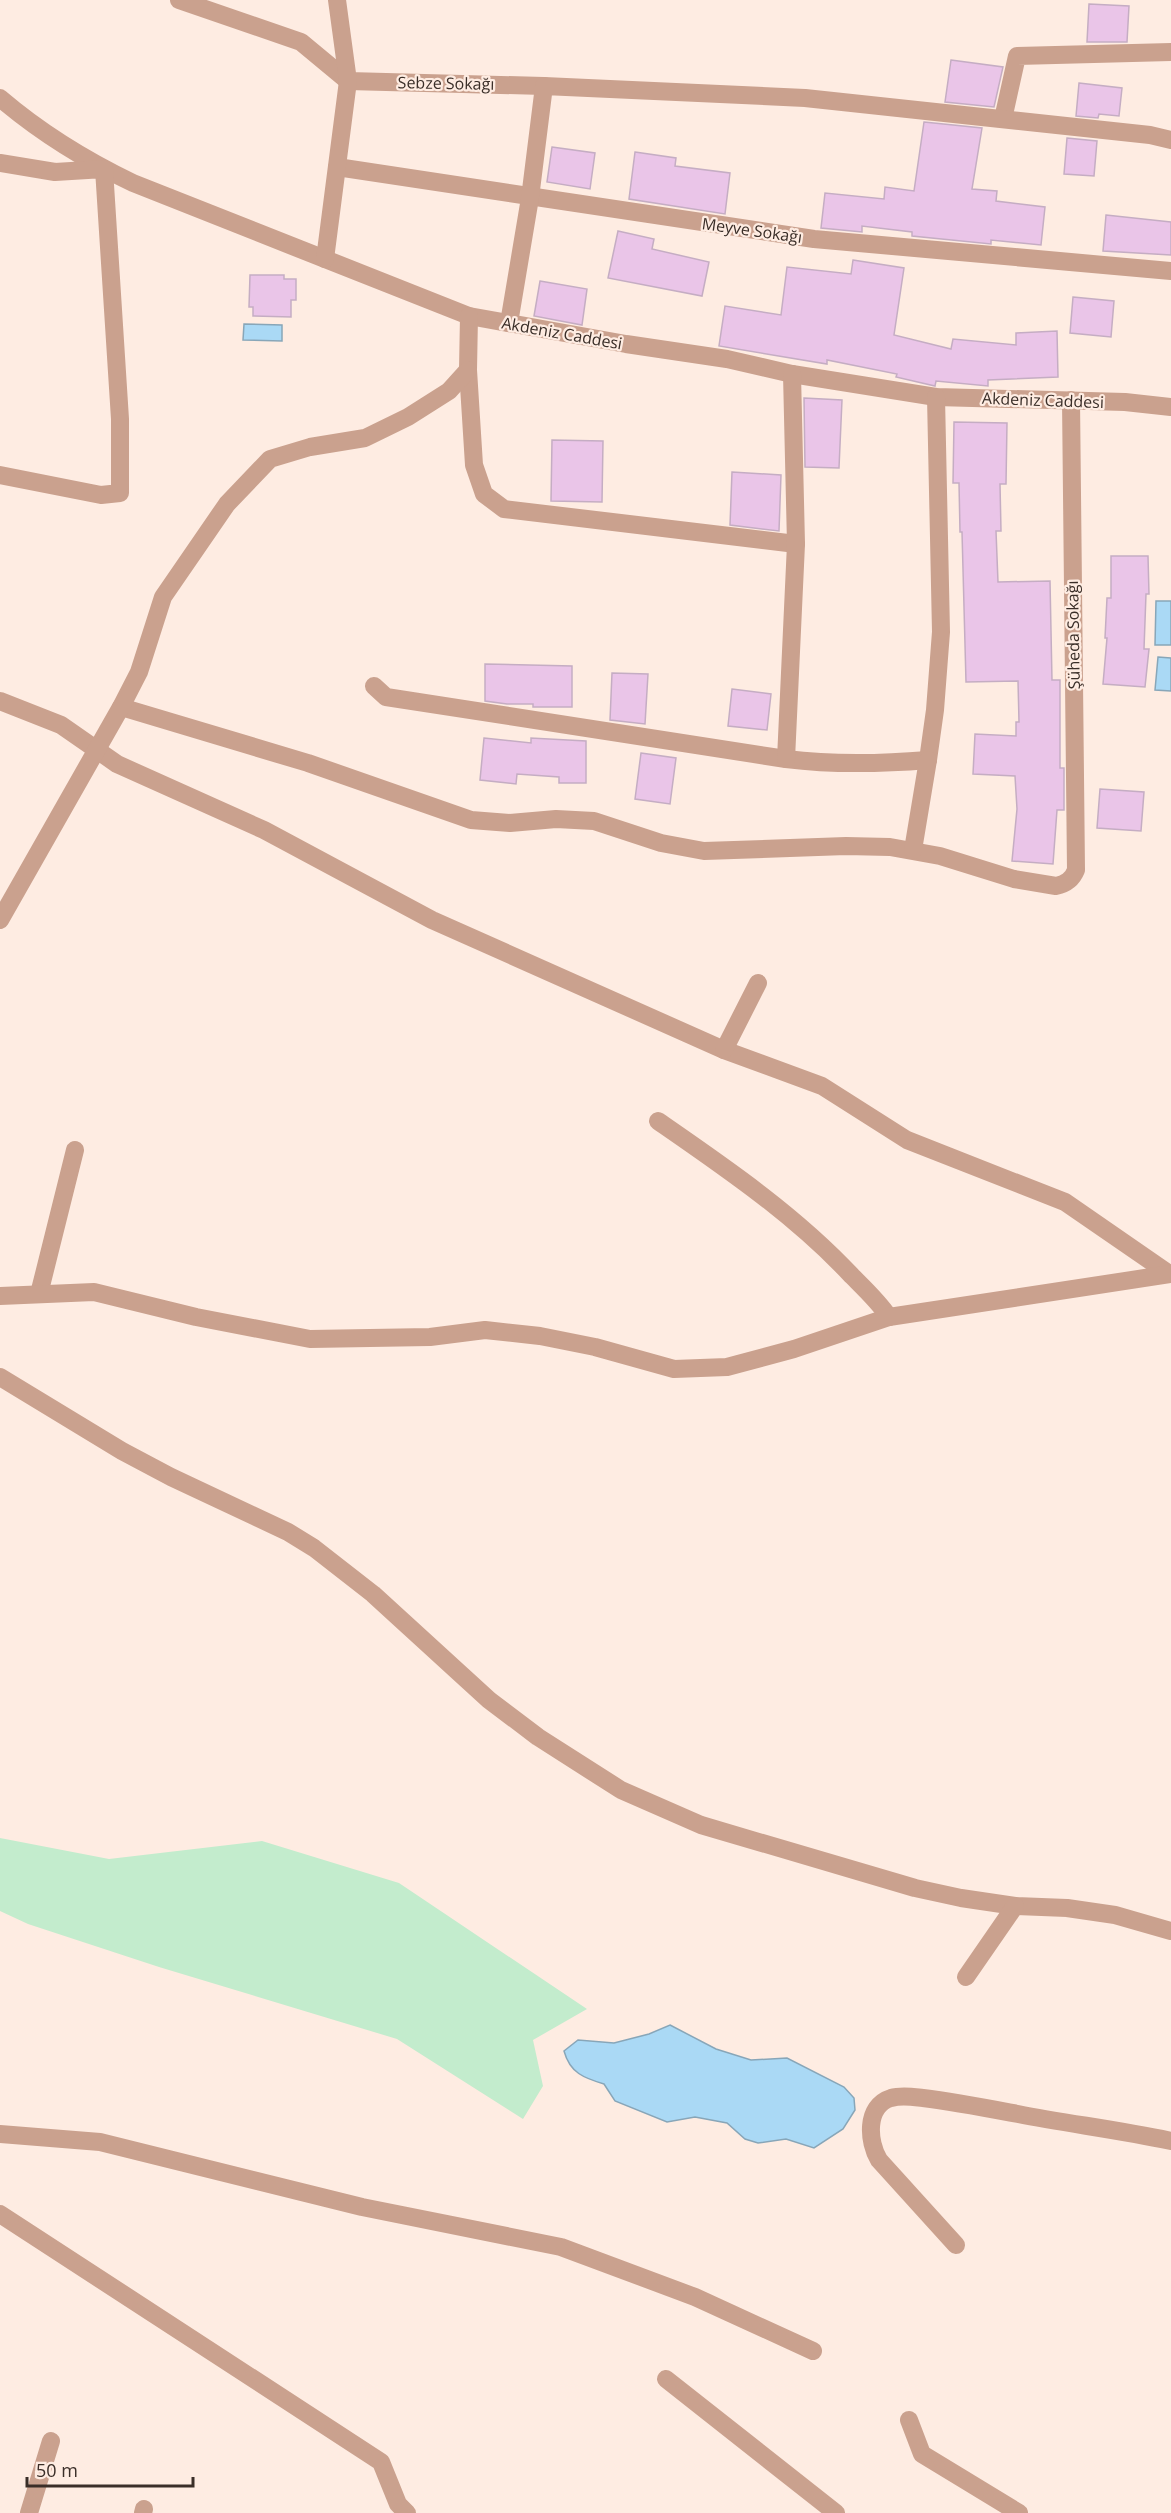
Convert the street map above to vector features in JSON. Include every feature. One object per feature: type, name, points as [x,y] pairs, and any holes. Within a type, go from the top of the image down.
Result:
[{"type":"street","points":[[178,0],[301,42],[348,81]]},
{"type":"street","points":[[325,259],[348,81],[337,0]]},
{"type":"street","points":[[1003,119],[1017,56],[1171,52]]},
{"type":"street","name":"Sebze Sokağı","points":[[348,81],[544,86],[805,98],[1149,135],[1171,140]]},
{"type":"street","points":[[509,323],[530,198],[544,86]]},
{"type":"street","name":"Akdeniz Caddesi","points":[[0,98],[23,118],[86,160],[133,183],[469,316],[626,344],[727,359],[792,374],[936,397],[1125,402],[1171,407]]},
{"type":"street","points":[[0,164],[55,172],[104,169],[120,419],[120,493],[101,495],[0,474]]},
{"type":"street","name":"Meyve Sokağı","points":[[337,167],[530,198],[814,239],[1171,271]]},
{"type":"street","points":[[469,316],[468,370],[474,465],[484,494],[504,509],[796,544]]},
{"type":"street","points":[[0,920],[98,750],[139,672],[163,597],[227,504],[270,459],[310,447],[365,438],[408,417],[449,391],[468,370]]},
{"type":"street","points":[[786,759],[796,544],[792,374]]},
{"type":"street","points":[[121,707],[308,763],[471,820],[510,823],[556,819],[594,821],[661,843],[704,851],[846,846],[913,850],[935,710],[941,632],[936,397]]},
{"type":"street","name":"Şüheda Sokağı","points":[[913,850],[1014,879],[1056,886],[1069,881],[1076,870],[1071,400]]},
{"type":"street","points":[[374,686],[386,697],[786,759],[823,763],[887,764],[928,760]]},
{"type":"street","points":[[0,701],[61,725],[117,764],[264,830],[432,920],[724,1050],[822,1086],[907,1140],[1065,1202],[1169,1273]]},
{"type":"street","points":[[724,1050],[758,983]]},
{"type":"street","points":[[658,1121],[734,1173],[787,1215],[841,1263],[881,1305],[889,1317]]},
{"type":"street","points":[[39,1294],[75,1150]]},
{"type":"street","points":[[0,1296],[94,1292],[196,1317],[310,1339],[430,1337],[485,1330],[540,1336],[595,1347],[674,1369],[727,1367],[794,1349],[889,1317],[1169,1273]]},
{"type":"street","points":[[0,1377],[122,1451],[171,1477],[288,1532],[314,1548],[373,1594],[489,1700],[538,1737],[621,1790],[701,1825],[843,1868],[961,1898],[1015,1906],[1067,1908],[1115,1915],[1171,1931]]},
{"type":"street","points":[[966,1977],[1015,1906]]},
{"type":"street","points":[[956,2245],[873,2151],[871,2126],[874,2114],[881,2103],[890,2098],[900,2096],[965,2103],[1019,2115],[1132,2132],[1171,2141]]},
{"type":"street","points":[[0,2134],[100,2142],[362,2207],[561,2247],[695,2297],[813,2351]]},
{"type":"street","points":[[0,2214],[381,2462],[398,2504],[407,2513]]},
{"type":"street","points":[[666,2379],[836,2513]]},
{"type":"street","points":[[909,2420],[922,2454],[1019,2513]]},
{"type":"street","points":[[29,2513],[51,2441]]},
{"type":"green space","points":[[0,1838],[109,1859],[262,1841],[399,1883],[587,2009],[533,2040],[543,2086],[523,2119],[397,2039],[159,1967],[28,1924],[0,1911]]},
{"type":"water","points":[[244,324],[282,325],[282,341],[243,340]]},
{"type":"water","points":[[1156,601],[1171,601],[1171,645],[1155,645]]},
{"type":"water","points":[[1158,657],[1171,658],[1171,691],[1155,690]]},
{"type":"water","points":[[670,2025],[716,2049],[751,2060],[787,2058],[844,2087],[854,2098],[855,2110],[843,2129],[814,2148],[786,2139],[758,2143],[745,2139],[727,2123],[695,2117],[667,2122],[615,2101],[604,2084],[584,2077],[574,2070],[564,2051],[578,2040],[614,2043],[649,2034]]},
{"type":"building","points":[[1089,4],[1129,6],[1127,42],[1087,42]]},
{"type":"building","points":[[951,60],[1003,67],[994,107],[945,102]]},
{"type":"building","points":[[1079,83],[1122,88],[1119,116],[1099,114],[1098,118],[1076,116]]},
{"type":"building","points":[[924,122],[982,128],[972,189],[997,191],[996,201],[1045,207],[1041,245],[991,240],[991,244],[912,236],[912,232],[862,226],[862,232],[821,228],[825,193],[884,199],[885,187],[914,191]]},
{"type":"building","points":[[1067,138],[1097,141],[1094,176],[1064,174]]},
{"type":"building","points":[[552,147],[595,153],[590,189],[547,182]]},
{"type":"building","points":[[635,152],[676,158],[675,166],[730,173],[725,214],[629,199]]},
{"type":"building","points":[[1106,215],[1171,222],[1171,255],[1103,251]]},
{"type":"building","points":[[618,231],[654,239],[652,249],[709,262],[702,296],[608,278]]},
{"type":"building","points":[[853,260],[904,268],[894,335],[951,349],[953,339],[1016,345],[1016,333],[1057,331],[1058,377],[988,380],[988,386],[936,381],[935,386],[896,377],[897,374],[827,360],[827,364],[719,346],[725,306],[781,315],[787,267],[851,274]]},
{"type":"building","points":[[250,275],[284,275],[284,279],[296,279],[296,300],[291,300],[291,317],[253,316],[253,307],[249,307]]},
{"type":"building","points":[[540,281],[587,289],[582,325],[534,316]]},
{"type":"building","points":[[1073,297],[1114,301],[1111,337],[1070,333]]},
{"type":"building","points":[[804,398],[842,400],[839,468],[805,467]]},
{"type":"building","points":[[954,422],[1007,423],[1006,484],[1000,484],[1001,531],[996,531],[998,582],[1050,581],[1052,680],[1060,680],[1060,768],[1064,768],[1064,810],[1057,810],[1053,864],[1012,861],[1017,809],[1015,776],[973,774],[975,734],[1016,736],[1016,722],[1019,722],[1018,681],[966,682],[959,483],[953,483]]},
{"type":"building","points":[[552,440],[603,441],[602,502],[551,501]]},
{"type":"building","points":[[732,472],[781,475],[779,531],[730,525]]},
{"type":"building","points":[[1111,556],[1148,556],[1149,594],[1146,594],[1144,649],[1149,649],[1145,687],[1103,684],[1107,638],[1105,638],[1107,598],[1111,598]]},
{"type":"building","points":[[485,664],[572,666],[572,707],[533,707],[533,704],[485,701]]},
{"type":"building","points":[[612,673],[648,674],[645,724],[610,720]]},
{"type":"building","points":[[732,689],[771,694],[767,730],[728,726]]},
{"type":"building","points":[[484,738],[531,743],[531,738],[586,741],[586,783],[559,783],[559,777],[517,774],[516,784],[480,780]]},
{"type":"building","points":[[641,753],[676,758],[670,804],[635,799]]},
{"type":"building","points":[[1100,789],[1144,792],[1141,831],[1097,828]]}]
